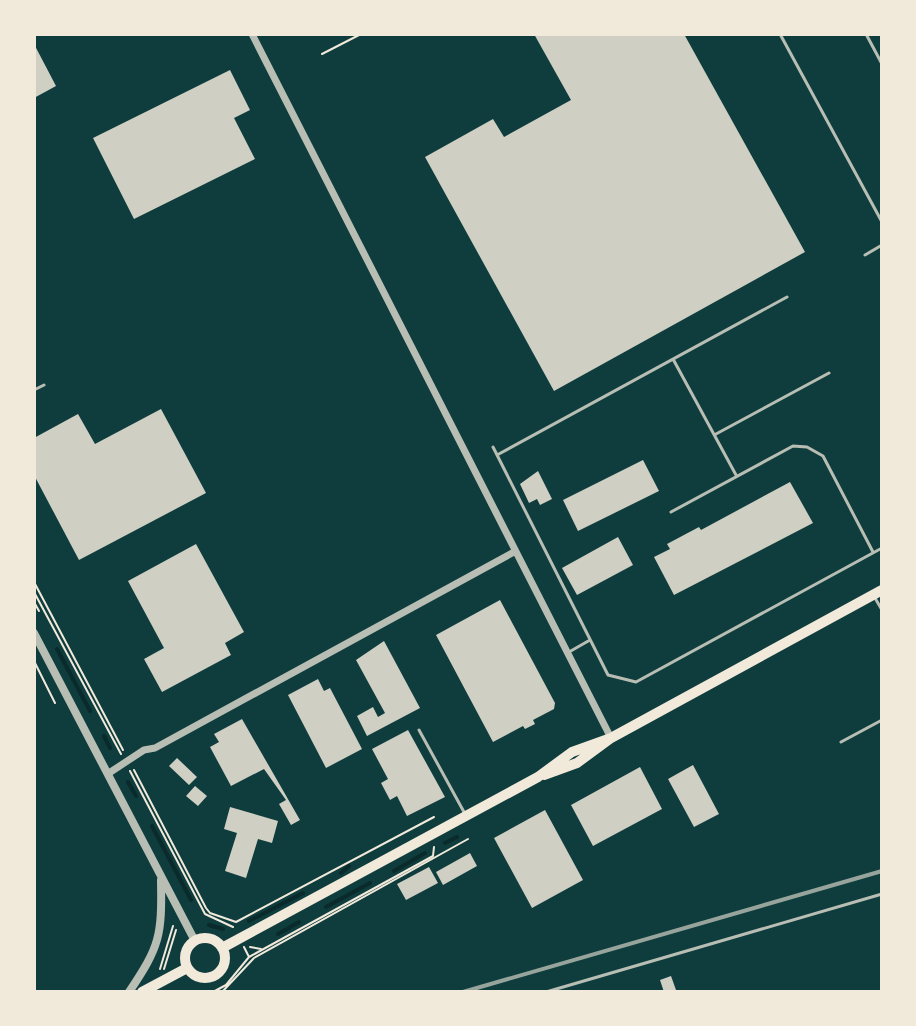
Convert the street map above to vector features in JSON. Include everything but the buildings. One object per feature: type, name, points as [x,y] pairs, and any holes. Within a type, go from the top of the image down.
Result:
[{"type":"main road","points":[[222,948],[538,777],[572,752],[611,738],[878,593]]},
{"type":"main road","points":[[211,939],[222,948],[225,964],[215,976],[199,978],[187,968],[185,955],[195,941],[211,939]]},
{"type":"main road","points":[[142,992],[187,968]]},
{"type":"street","points":[[252,34],[611,738]]},
{"type":"street","points":[[109,773],[124,761],[155,748],[514,552]]},
{"type":"street","points":[[34,633],[195,941]]},
{"type":"street","points":[[129,992],[156,949],[162,924],[160,875]]},
{"type":"lane","points":[[780,34],[882,222]]},
{"type":"lane","points":[[866,34],[882,64]]},
{"type":"lane","points":[[865,255],[882,245]]},
{"type":"lane","points":[[497,455],[787,297]]},
{"type":"lane","points":[[673,359],[737,477]]},
{"type":"lane","points":[[715,435],[829,373]]},
{"type":"lane","points":[[34,390],[44,385]]},
{"type":"lane","points":[[671,512],[793,446],[807,447],[823,456],[873,552]]},
{"type":"lane","points":[[493,447],[608,675],[636,682],[882,548]]},
{"type":"lane","points":[[878,593],[882,610]]},
{"type":"lane","points":[[566,653],[590,640]]},
{"type":"lane","points":[[841,742],[882,720]]},
{"type":"lane","points":[[419,730],[466,816]]},
{"type":"lane","points":[[546,992],[882,894]]},
{"type":"path","points":[[322,54],[361,34]]},
{"type":"path","points":[[34,582],[45,608],[34,614]]},
{"type":"path","points":[[34,592],[41,611],[205,914],[173,927],[160,966],[168,978]]},
{"type":"path","points":[[34,602],[41,611]]},
{"type":"path","points":[[34,661],[55,703]]},
{"type":"path","points":[[203,909],[236,922],[434,817]]},
{"type":"path","points":[[213,992],[226,985],[249,957],[435,855],[428,836]]},
{"type":"path","points":[[222,992],[254,958],[468,839]]},
{"type":"path","points":[[168,978],[164,965],[175,932],[203,909]]},
{"type":"waterway","points":[[57,649],[90,711]]},
{"type":"waterway","points":[[104,736],[110,748]]},
{"type":"waterway","points":[[128,782],[136,796]]},
{"type":"waterway","points":[[152,826],[191,900]]},
{"type":"waterway","points":[[445,843],[457,837]]},
{"type":"waterway","points":[[394,871],[425,853]]},
{"type":"waterway","points":[[341,873],[349,866]]},
{"type":"waterway","points":[[326,907],[370,883]]},
{"type":"waterway","points":[[249,921],[303,893]]},
{"type":"waterway","points":[[278,934],[299,922]]},
{"type":"waterway","points":[[209,925],[223,929]]},
{"type":"railway","points":[[463,992],[882,871]]}]
